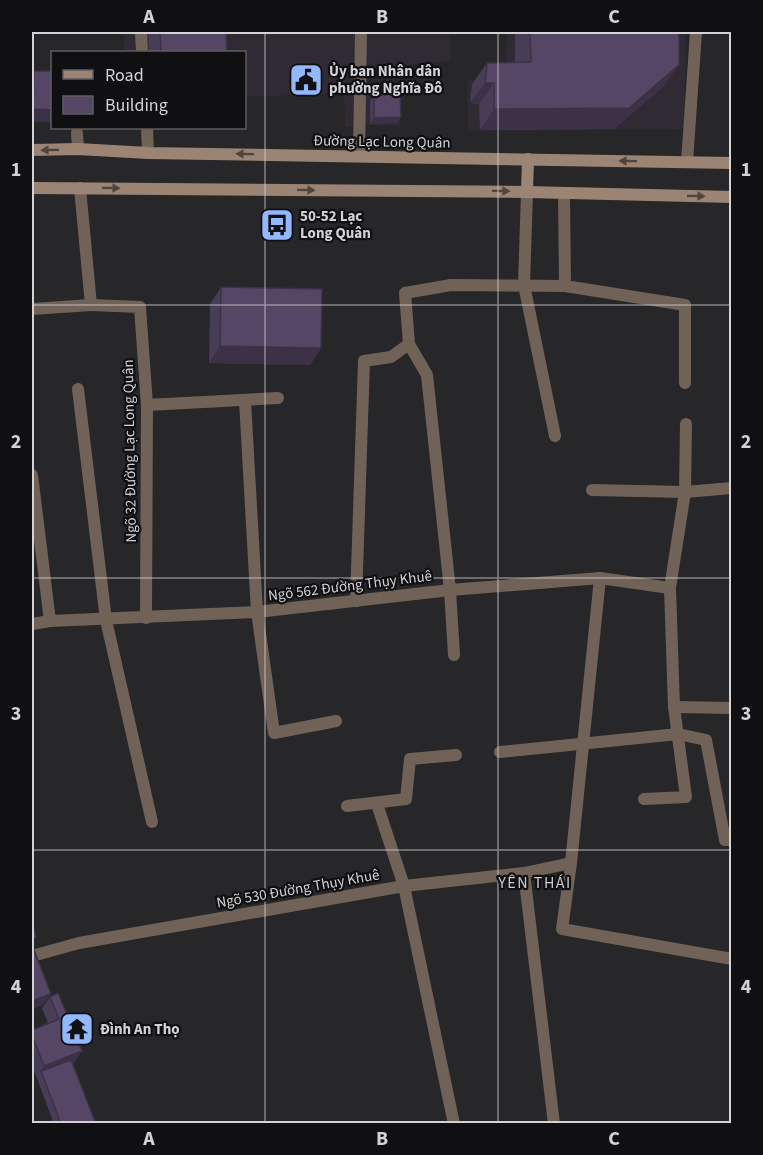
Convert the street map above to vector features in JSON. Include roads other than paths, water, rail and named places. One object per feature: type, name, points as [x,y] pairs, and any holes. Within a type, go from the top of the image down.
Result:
[{"type":"main road","name":"Đường Lạc Long Quân","points":[[32,150],[78,149],[148,153],[732,164]]},
{"type":"main road","points":[[527,192],[528,159]]},
{"type":"main road","points":[[32,188],[527,192],[732,197]]},
{"type":"street","points":[[141,32],[142,51]]},
{"type":"street","points":[[359,156],[361,32]]},
{"type":"street","points":[[687,162],[696,32]]},
{"type":"street","points":[[147,129],[148,153]]},
{"type":"street","points":[[77,133],[78,149]]},
{"type":"street","points":[[32,309],[91,305],[80,188]]},
{"type":"street","points":[[527,192],[524,285],[555,436]]},
{"type":"street","points":[[564,194],[565,285]]},
{"type":"street","points":[[454,655],[450,590],[427,375],[409,344],[405,293],[451,285],[565,285],[685,305],[685,383]]},
{"type":"street","name":"Ngõ 32 Đường Lạc Long Quân","points":[[91,305],[140,307],[147,405],[146,618]]},
{"type":"street","points":[[356,601],[364,361],[391,357],[409,344]]},
{"type":"street","points":[[78,389],[106,620],[152,822]]},
{"type":"street","points":[[147,405],[278,398]]},
{"type":"street","points":[[245,401],[256,612],[274,733],[336,721]]},
{"type":"street","points":[[644,800],[686,797],[674,707],[670,588],[685,492],[686,424]]},
{"type":"street","points":[[32,475],[50,621]]},
{"type":"street","points":[[592,490],[685,492],[732,488]]},
{"type":"street","points":[[600,578],[572,863],[562,929],[732,959]]},
{"type":"street","name":"Ngõ 562 Đường Thụy Khuê","points":[[32,624],[50,621],[256,612],[450,590],[600,578],[670,588]]},
{"type":"street","points":[[674,707],[732,708]]},
{"type":"street","points":[[500,752],[678,734],[706,740],[725,840],[732,840]]},
{"type":"street","points":[[347,807],[406,799],[410,759],[456,755]]},
{"type":"street","points":[[378,804],[404,886],[454,1124]]},
{"type":"street","name":"Ngõ 530 Đường Thụy Khuê","points":[[32,956],[79,943],[404,886],[524,873],[572,863]]},
{"type":"street","points":[[524,873],[554,1124]]},
{"type":"place","name":"Ủy ban Nhân dân phường Nghĩa Đô","points":[[306,80]]},
{"type":"place","name":"50-52 Lạc Long Quân","points":[[277,225]]},
{"type":"place","name":"Đình An Thọ","points":[[77,1029]]},
{"type":"district","name":"YÊN THÁI","points":[[535,883]]}]
